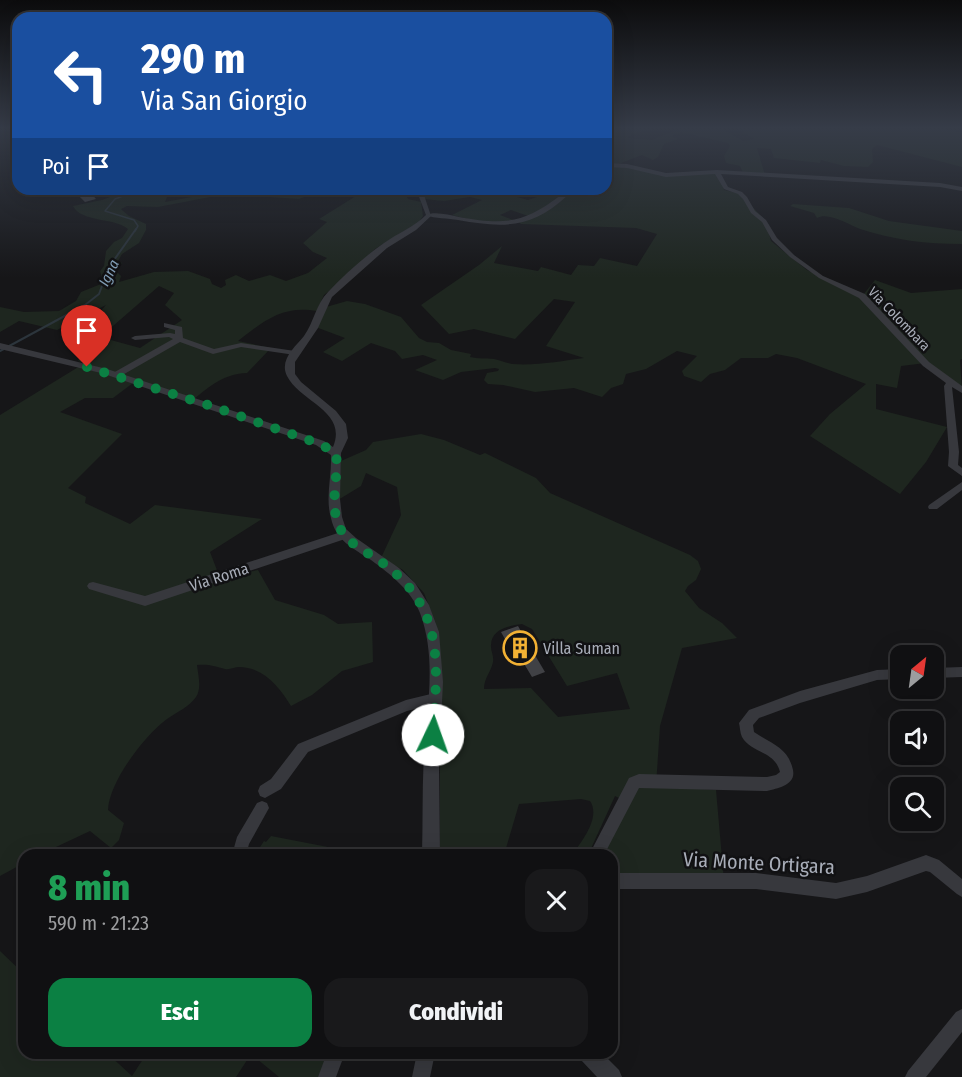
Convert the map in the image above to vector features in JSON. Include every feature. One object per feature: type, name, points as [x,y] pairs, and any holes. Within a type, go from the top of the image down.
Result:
[{"type":"street","name":"Via Colombara","points":[[720,177],[726,188],[746,198],[753,212],[764,221],[774,239],[792,256],[821,277],[862,296],[926,364],[962,390]]},
{"type":"street","points":[[807,177],[940,185],[962,189]]},
{"type":"street","points":[[421,195],[429,214]]},
{"type":"street","points":[[429,214],[494,223],[513,223],[556,203],[564,195]]},
{"type":"street","points":[[429,214],[420,224],[381,248],[327,297],[322,313],[295,353],[290,363],[289,373],[293,381],[328,408],[342,433],[340,448],[336,453],[338,470],[335,513],[344,535],[398,574],[419,599],[435,642],[437,659],[431,849]]},
{"type":"street","points":[[166,325],[179,329],[179,339]]},
{"type":"street","points":[[135,338],[170,335],[213,352],[242,345],[295,353]]},
{"type":"street","points":[[116,375],[179,339]]},
{"type":"street","points":[[1,346],[116,375],[320,444],[336,453]]},
{"type":"street","points":[[951,382],[948,386],[954,452],[953,466],[962,473]]},
{"type":"street","points":[[933,507],[962,485]]},
{"type":"street","name":"Via Roma","points":[[93,586],[145,601],[344,535]]},
{"type":"street","points":[[944,673],[962,672]]},
{"type":"street","points":[[599,849],[634,783],[639,781],[767,784],[780,781],[787,775],[784,761],[777,753],[760,746],[748,735],[746,723],[754,714],[800,697],[877,675],[890,674]]},
{"type":"street","points":[[266,791],[276,784],[303,748],[406,705],[435,699]]},
{"type":"street","points":[[240,849],[242,842],[262,808]]},
{"type":"street","name":"Via Monte Ortigara","points":[[618,881],[756,881],[836,891],[867,884],[926,863],[934,865],[962,889]]},
{"type":"street","points":[[914,1077],[962,1018]]},
{"type":"street","points":[[327,1077],[334,1059]]},
{"type":"street","points":[[421,1077],[425,1059]]},
{"type":"street","points":[[594,1059],[612,1077]]},
{"type":"shaded area","points":[[612,177],[721,177],[724,190],[738,193],[766,221],[771,241],[807,270],[863,295],[875,280],[911,293],[962,289],[962,359],[960,360],[962,390],[926,363],[901,366],[897,388],[876,384],[876,409],[947,427],[926,462],[900,494],[810,436],[830,414],[866,384],[797,358],[776,354],[768,358],[741,358],[725,370],[710,374],[701,382],[684,376],[682,371],[697,356],[677,351],[646,369],[626,374],[623,384],[611,388],[602,397],[574,388],[535,392],[488,384],[484,380],[487,373],[498,371],[499,369],[495,368],[461,372],[443,380],[415,370],[437,360],[423,355],[402,359],[395,351],[371,343],[342,361],[323,352],[345,338],[313,326],[326,307],[347,301],[365,304],[401,317],[419,338],[427,342],[439,343],[451,350],[471,354],[470,357],[494,359],[512,364],[548,363],[584,358],[546,346],[575,302],[554,299],[515,339],[474,329],[449,334],[421,305],[479,265],[502,246],[494,263],[538,271],[541,267],[571,275],[578,265],[594,266],[600,258],[637,266],[657,234],[636,228],[521,224],[518,221],[528,216],[511,210],[500,215],[513,220],[489,222],[475,220],[452,215],[482,200],[470,197],[444,201],[424,199],[422,195],[510,195],[528,200],[540,196],[612,195]]},
{"type":"shaded area","points":[[115,195],[173,195],[167,197],[165,202],[202,195],[221,195],[158,207],[127,206],[121,209],[129,216],[146,224],[146,230],[139,243],[122,254],[118,261],[122,263],[116,271],[121,276],[119,282],[154,272],[188,271],[210,279],[212,284],[221,288],[226,285],[225,280],[236,275],[249,281],[270,275],[286,281],[308,273],[327,258],[313,252],[303,243],[327,222],[319,219],[356,196],[334,195],[406,195],[408,199],[421,202],[423,216],[419,222],[375,249],[354,271],[324,295],[317,311],[294,310],[274,316],[238,341],[271,348],[247,373],[225,378],[194,399],[78,361],[81,354],[72,345],[75,337],[96,322],[96,316],[106,305],[57,330],[19,321],[0,332],[0,307],[24,312],[59,311],[76,301],[81,292],[101,284],[100,271],[104,266],[106,251],[114,242],[122,238],[128,229],[122,225],[83,215],[73,206]],"holes":[[[159,286],[174,293],[165,305],[182,320],[140,348],[96,336],[113,326]]]},
{"type":"shaded area","points":[[241,195],[309,195],[299,199]]},
{"type":"shaded area","points":[[793,204],[849,208],[889,221],[962,231],[962,244],[923,242],[885,236],[827,216],[817,218],[814,213],[790,206]]},
{"type":"shaded area","points":[[80,366],[133,383],[113,398],[85,398],[60,412],[122,434],[68,488],[86,497],[85,503],[130,524],[155,505],[262,519],[210,552],[220,578],[258,570],[275,600],[324,615],[338,624],[372,622],[373,662],[342,671],[312,695],[291,706],[270,680],[256,671],[239,667],[227,669],[197,665],[199,686],[196,697],[148,736],[129,760],[114,786],[108,810],[124,823],[119,840],[111,848],[90,831],[52,849],[18,849],[18,866],[0,876],[0,415]]},
{"type":"shaded area","points":[[421,434],[444,440],[480,455],[485,453],[536,478],[550,493],[690,555],[698,561],[701,569],[696,580],[685,591],[699,608],[722,623],[737,638],[682,648],[660,726],[656,786],[716,790],[724,881],[618,880],[618,849],[602,849],[627,802],[615,796],[591,849],[576,849],[589,829],[593,814],[590,801],[581,799],[519,804],[506,849],[440,849],[436,624],[424,593],[403,570],[381,558],[401,515],[397,487],[366,473],[361,486],[338,500],[341,461],[366,450],[373,442]],"holes":[[[522,624],[532,629],[567,686],[617,673],[630,709],[558,717],[531,688],[484,689],[493,662],[491,647],[493,636],[506,627]]]},
{"type":"shaded area","points":[[271,836],[338,849],[259,849],[264,841],[266,842]]},
{"type":"shaded area","points":[[0,951],[18,968],[18,1059],[114,1059],[132,1076],[143,1059],[248,1059],[236,1077],[0,1077]]},
{"type":"shaded area","points":[[257,1059],[327,1059],[318,1077],[279,1077]]},
{"type":"building","points":[[78,195],[92,195],[96,199],[85,202]]},
{"type":"building","name":"Villa Suman","points":[[518,626],[545,672],[532,677],[520,657],[516,659],[501,632]]},
{"type":"waterway","name":"Igna","points":[[126,195],[115,199],[105,211],[134,220],[138,226],[135,231]]},
{"type":"waterway","name":"Igna","points":[[0,351],[85,305],[99,294],[109,267],[136,229]]},
{"type":"place","name":"Villa Suman","points":[[520,648]]},
{"type":"route","points":[[87,367],[211,406],[320,444],[336,453],[338,470],[335,513],[344,535],[352,543],[369,552],[398,574],[419,599],[426,614],[435,642],[437,659],[433,735]]}]
